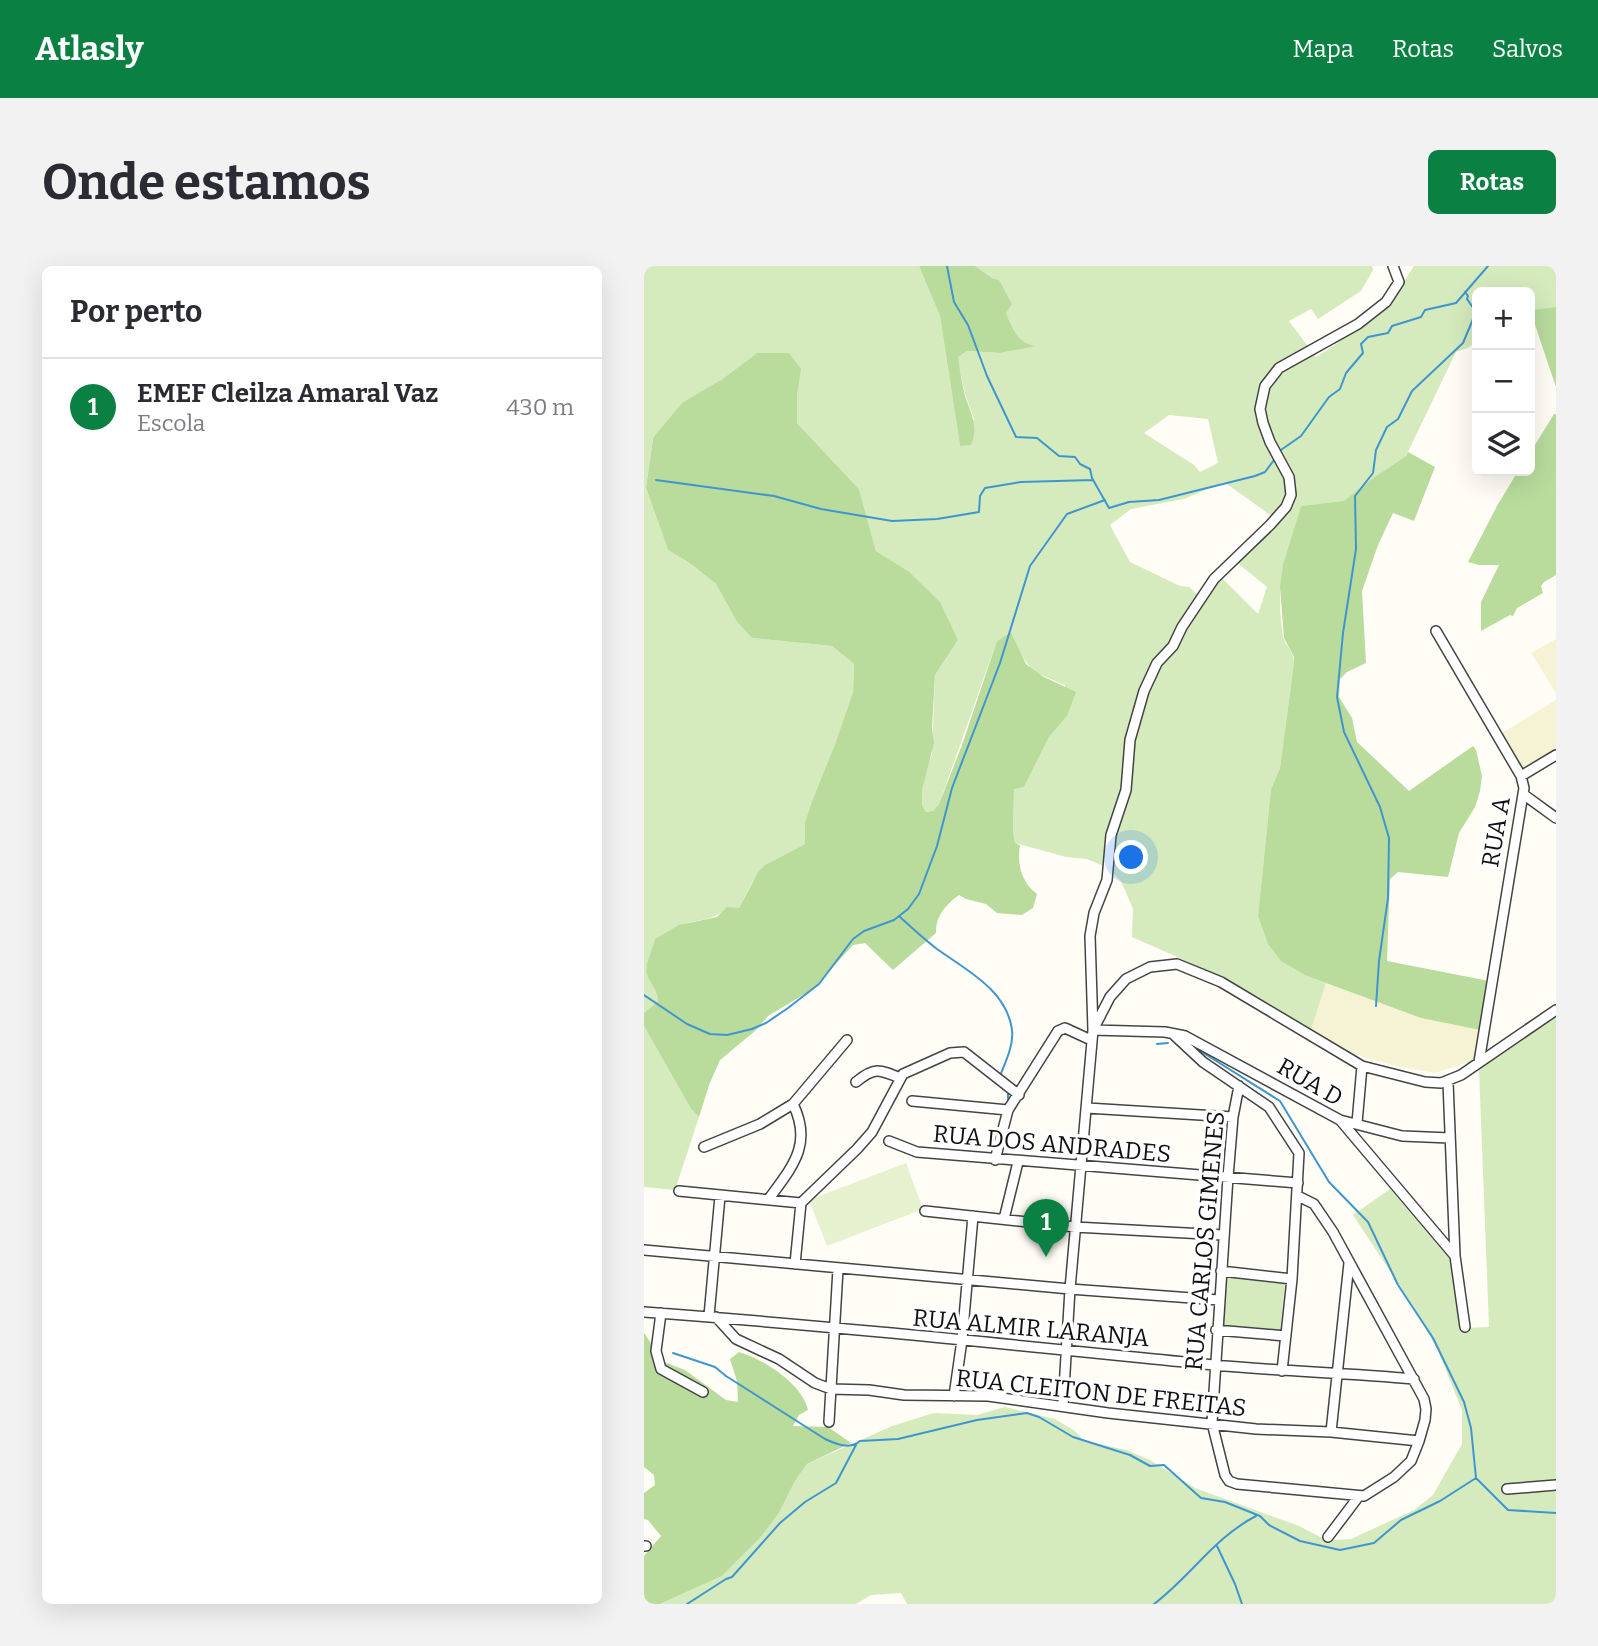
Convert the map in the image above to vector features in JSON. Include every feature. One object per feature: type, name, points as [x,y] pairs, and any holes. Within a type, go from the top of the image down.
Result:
[{"type":"street","points":[[1093,1030],[1092,922],[1107,880],[1111,835],[1126,790],[1130,740],[1144,691],[1157,663],[1173,646],[1182,627],[1214,579],[1286,507],[1291,495],[1289,477],[1263,423],[1260,410],[1265,386],[1279,368],[1358,324],[1386,302],[1399,282],[1393,266]]},
{"type":"street","name":"RUA A","points":[[1436,631],[1521,776],[1523,794],[1479,1062]]},
{"type":"street","points":[[1521,776],[1556,754]]},
{"type":"street","points":[[1523,794],[1556,818]]},
{"type":"street","points":[[1063,1406],[1065,1349],[1091,1040],[1093,1030],[1110,997],[1126,979],[1150,967],[1177,964],[1222,982],[1362,1066],[1425,1082],[1448,1082],[1556,1010]]},
{"type":"street","points":[[995,1160],[1008,1110],[1059,1029],[1065,1028],[1091,1040]]},
{"type":"street","name":"RUA D","points":[[1093,1030],[1173,1034],[1188,1038],[1339,1120],[1455,1256]]},
{"type":"street","name":"RUA CARLOS GIMENES","points":[[1173,1034],[1203,1062],[1239,1086],[1233,1117],[1223,1235],[1212,1423],[1228,1480],[1237,1484],[1359,1496]]},
{"type":"street","points":[[704,1147],[760,1124],[793,1104],[847,1040]]},
{"type":"street","points":[[795,1264],[801,1203],[872,1132],[900,1078],[913,1069],[960,1051],[968,1054],[1019,1095]]},
{"type":"street","points":[[1357,1123],[1362,1066]]},
{"type":"street","points":[[856,1082],[868,1072],[876,1070],[900,1078]]},
{"type":"street","points":[[1448,1082],[1455,1256],[1465,1327]]},
{"type":"street","points":[[1239,1086],[1269,1107],[1297,1146],[1300,1159],[1292,1279],[1282,1370]]},
{"type":"street","points":[[912,1101],[1008,1110]]},
{"type":"street","points":[[768,1200],[789,1170],[802,1144],[802,1126],[793,1104]]},
{"type":"street","points":[[1087,1108],[1233,1117]]},
{"type":"street","points":[[1339,1120],[1402,1136],[1450,1138]]},
{"type":"street","name":"RUA DOS ANDRADES","points":[[889,1141],[917,1153],[1298,1183]]},
{"type":"street","points":[[1004,1219],[1018,1162]]},
{"type":"street","points":[[679,1191],[801,1203]]},
{"type":"street","points":[[713,1317],[720,1196]]},
{"type":"street","points":[[1298,1196],[1316,1207],[1333,1231],[1414,1379],[1426,1409],[1419,1441],[1411,1461],[1395,1477],[1370,1494],[1359,1496],[1328,1537]]},
{"type":"street","points":[[925,1211],[1075,1227],[1223,1235]]},
{"type":"street","points":[[954,1396],[973,1216]]},
{"type":"street","points":[[644,1250],[838,1269],[1219,1300]]},
{"type":"street","points":[[1331,1432],[1349,1262]]},
{"type":"street","points":[[829,1422],[838,1269]]},
{"type":"street","points":[[1221,1271],[1292,1279]]},
{"type":"street","name":"RUA ALMIR LARANJA","points":[[644,1312],[772,1321],[835,1330],[1065,1349],[1214,1365],[1414,1379]]},
{"type":"street","points":[[661,1313],[656,1351],[661,1369],[703,1392]]},
{"type":"street","name":"RUA CLEITON DE FREITAS","points":[[713,1317],[736,1339],[779,1359],[815,1383],[831,1389],[869,1390],[904,1395],[988,1396],[1108,1413],[1256,1429],[1331,1432],[1419,1441]]},
{"type":"street","points":[[1216,1329],[1286,1336]]},
{"type":"street","points":[[1507,1489],[1556,1485]]},
{"type":"shaded area","points":[[1556,639],[1556,693],[1531,653]]},
{"type":"shaded area","points":[[1556,700],[1556,757],[1523,769],[1502,733]]},
{"type":"shaded area","points":[[1326,983],[1421,1018],[1480,1030],[1477,1055],[1466,1063],[1435,1073],[1357,1055],[1311,1030]]},
{"type":"green space","points":[[644,266],[919,266],[940,316],[960,446],[974,419],[957,357],[967,351],[1000,353],[1033,346],[1017,336],[1012,328],[999,280],[975,266],[1372,266],[1373,270],[1361,291],[1318,319],[1311,309],[1289,321],[1316,357],[1391,302],[1414,266],[1556,266],[1556,307],[1535,309],[1535,287],[1472,287],[1472,345],[1456,352],[1406,456],[1344,502],[1301,506],[1280,590],[1283,637],[1294,662],[1280,768],[1271,789],[1258,916],[1307,976],[1326,983],[1311,1030],[1193,964],[1132,937],[1133,909],[1121,881],[1108,868],[1087,859],[1066,857],[1015,843],[1014,788],[1024,787],[1049,737],[1067,716],[1065,685],[1030,666],[1011,632],[997,641],[939,804],[933,811],[926,812],[922,805],[922,790],[925,771],[932,754],[935,675],[958,640],[908,571],[876,551],[859,489],[797,423],[800,369],[757,353],[721,380],[653,438],[646,488],[668,550],[716,584],[737,622],[752,638],[832,646],[854,664],[853,692],[805,822],[805,844],[765,865],[752,882],[739,908],[727,908],[711,918],[676,927],[659,940],[648,959],[647,970],[658,1001],[644,1013]],"holes":[[[1169,415],[1208,419],[1218,463],[1200,472],[1194,465],[1144,433]],[[1224,482],[1276,519],[1234,560],[1267,587],[1258,614],[1222,578],[1202,598],[1189,587],[1180,586],[1130,562],[1110,525],[1131,509],[1184,499]]]},
{"type":"green space","points":[[919,266],[975,266],[999,280],[1012,304],[1006,313],[1013,330],[1020,339],[1036,346],[1000,353],[967,351],[958,357],[974,427],[971,445],[960,446],[940,316]]},
{"type":"green space","points":[[1556,307],[1556,387],[1535,325],[1535,309]]},
{"type":"green space","points":[[757,353],[789,353],[801,369],[797,423],[859,489],[876,551],[908,571],[940,602],[958,640],[935,675],[932,728],[934,743],[922,790],[922,805],[926,812],[933,811],[939,804],[997,641],[1011,632],[1026,664],[1044,677],[1076,692],[1067,716],[1049,737],[1024,787],[1014,789],[1015,843],[1020,845],[1019,859],[1024,878],[1037,894],[1033,908],[1022,915],[997,913],[986,904],[959,895],[942,911],[936,933],[893,970],[865,943],[853,945],[813,989],[768,1016],[755,1031],[720,1060],[699,1117],[691,1109],[644,1026],[644,1013],[658,1001],[646,970],[655,939],[679,925],[717,917],[727,907],[739,908],[758,872],[765,865],[805,844],[805,822],[853,692],[854,664],[832,646],[752,638],[737,622],[716,584],[668,550],[646,488],[653,438],[682,403],[721,380]]},
{"type":"green space","points":[[1556,414],[1556,575],[1541,586],[1543,593],[1517,608],[1513,616],[1510,615],[1481,631],[1481,602],[1499,565],[1468,562],[1515,476],[1535,476],[1535,445]]},
{"type":"green space","points":[[1408,452],[1435,467],[1414,521],[1393,513],[1378,545],[1362,591],[1366,663],[1347,672],[1340,679],[1339,697],[1352,718],[1357,742],[1409,791],[1473,746],[1476,750],[1482,776],[1480,791],[1475,807],[1459,833],[1448,877],[1398,872],[1390,879],[1387,961],[1489,981],[1480,1030],[1421,1018],[1307,976],[1281,961],[1268,944],[1258,916],[1271,789],[1280,768],[1294,662],[1284,638],[1280,587],[1283,565],[1301,506],[1344,501]]},
{"type":"green space","points":[[1556,1012],[1556,1604],[907,1604],[901,1593],[871,1595],[856,1604],[660,1604],[722,1576],[761,1537],[779,1513],[807,1464],[892,1426],[934,1413],[977,1415],[1005,1407],[1055,1419],[1075,1431],[1084,1441],[1127,1450],[1150,1460],[1195,1488],[1299,1526],[1320,1537],[1351,1539],[1414,1510],[1433,1495],[1462,1444],[1462,1410],[1438,1351],[1415,1309],[1353,1215],[1390,1189],[1453,1263],[1462,1328],[1489,1327],[1479,1069],[1466,1063],[1477,1055],[1501,1050]]},
{"type":"green space","points":[[644,1026],[691,1109],[699,1117],[675,1190],[644,1187]]},
{"type":"green space","points":[[906,1163],[923,1209],[827,1246],[809,1200]]},
{"type":"green space","points":[[1226,1277],[1285,1283],[1280,1333],[1221,1327]]},
{"type":"green space","points":[[644,1333],[664,1362],[685,1370],[726,1400],[738,1402],[737,1381],[730,1359],[739,1352],[760,1360],[791,1383],[805,1401],[808,1410],[799,1415],[793,1426],[828,1427],[851,1443],[807,1464],[779,1513],[761,1537],[722,1576],[660,1604],[644,1604],[644,1556],[661,1536],[648,1520],[644,1519],[644,1493],[655,1485],[654,1475],[644,1467]]},
{"type":"waterway","points":[[947,266],[954,302],[968,325],[987,376],[1016,437],[1037,438],[1059,456],[1075,457],[1080,464],[1090,469],[1092,478],[1109,508],[1129,502],[1159,500],[1255,476],[1265,472],[1274,460]]},
{"type":"waterway","points":[[1278,452],[1301,436],[1329,397],[1340,389],[1346,373],[1363,353],[1361,344],[1368,337],[1388,333],[1392,326],[1421,317],[1425,310],[1456,303],[1488,266]]},
{"type":"waterway","points":[[1376,1006],[1388,898],[1389,838],[1380,807],[1344,732],[1337,697],[1343,633],[1356,549],[1355,496],[1373,473],[1376,450],[1387,427],[1398,419],[1412,391],[1463,343],[1476,312],[1465,292]]},
{"type":"waterway","points":[[656,480],[774,496],[821,509],[892,521],[937,519],[979,512],[980,496],[985,488],[1021,482],[1093,480]]},
{"type":"waterway","points":[[644,995],[687,1024],[710,1034],[727,1035],[752,1029],[766,1023],[819,984],[853,939],[864,931],[894,920],[908,909],[919,894],[937,846],[952,788],[1000,663],[1030,566],[1067,514],[1105,500]]},
{"type":"waterway","points":[[900,917],[937,949],[984,982],[1002,1003],[1009,1016],[1012,1042],[1000,1076]]},
{"type":"waterway","points":[[1157,1044],[1168,1043]]},
{"type":"waterway","points":[[1194,1047],[1280,1101],[1329,1182],[1368,1222],[1398,1285],[1433,1338],[1464,1402],[1471,1428],[1476,1478],[1508,1510],[1556,1513]]},
{"type":"waterway","points":[[1008,1092],[1008,1104]]},
{"type":"waterway","points":[[673,1353],[715,1367],[825,1439],[843,1445],[860,1441],[898,1439],[977,1420],[1027,1413],[1073,1437],[1130,1455],[1150,1466],[1164,1465],[1201,1498],[1225,1502],[1260,1516],[1269,1525],[1300,1541],[1340,1550],[1374,1543],[1401,1520],[1440,1501],[1476,1478]]},
{"type":"waterway","points":[[687,1604],[732,1577],[780,1523],[805,1502],[836,1483],[856,1445]]},
{"type":"waterway","points":[[1154,1604],[1215,1546],[1256,1516]]},
{"type":"waterway","points":[[1217,1546],[1242,1604]]},
{"type":"place","name":"EMEF Cleilza Amaral Vaz","points":[[1046,1257]]}]
